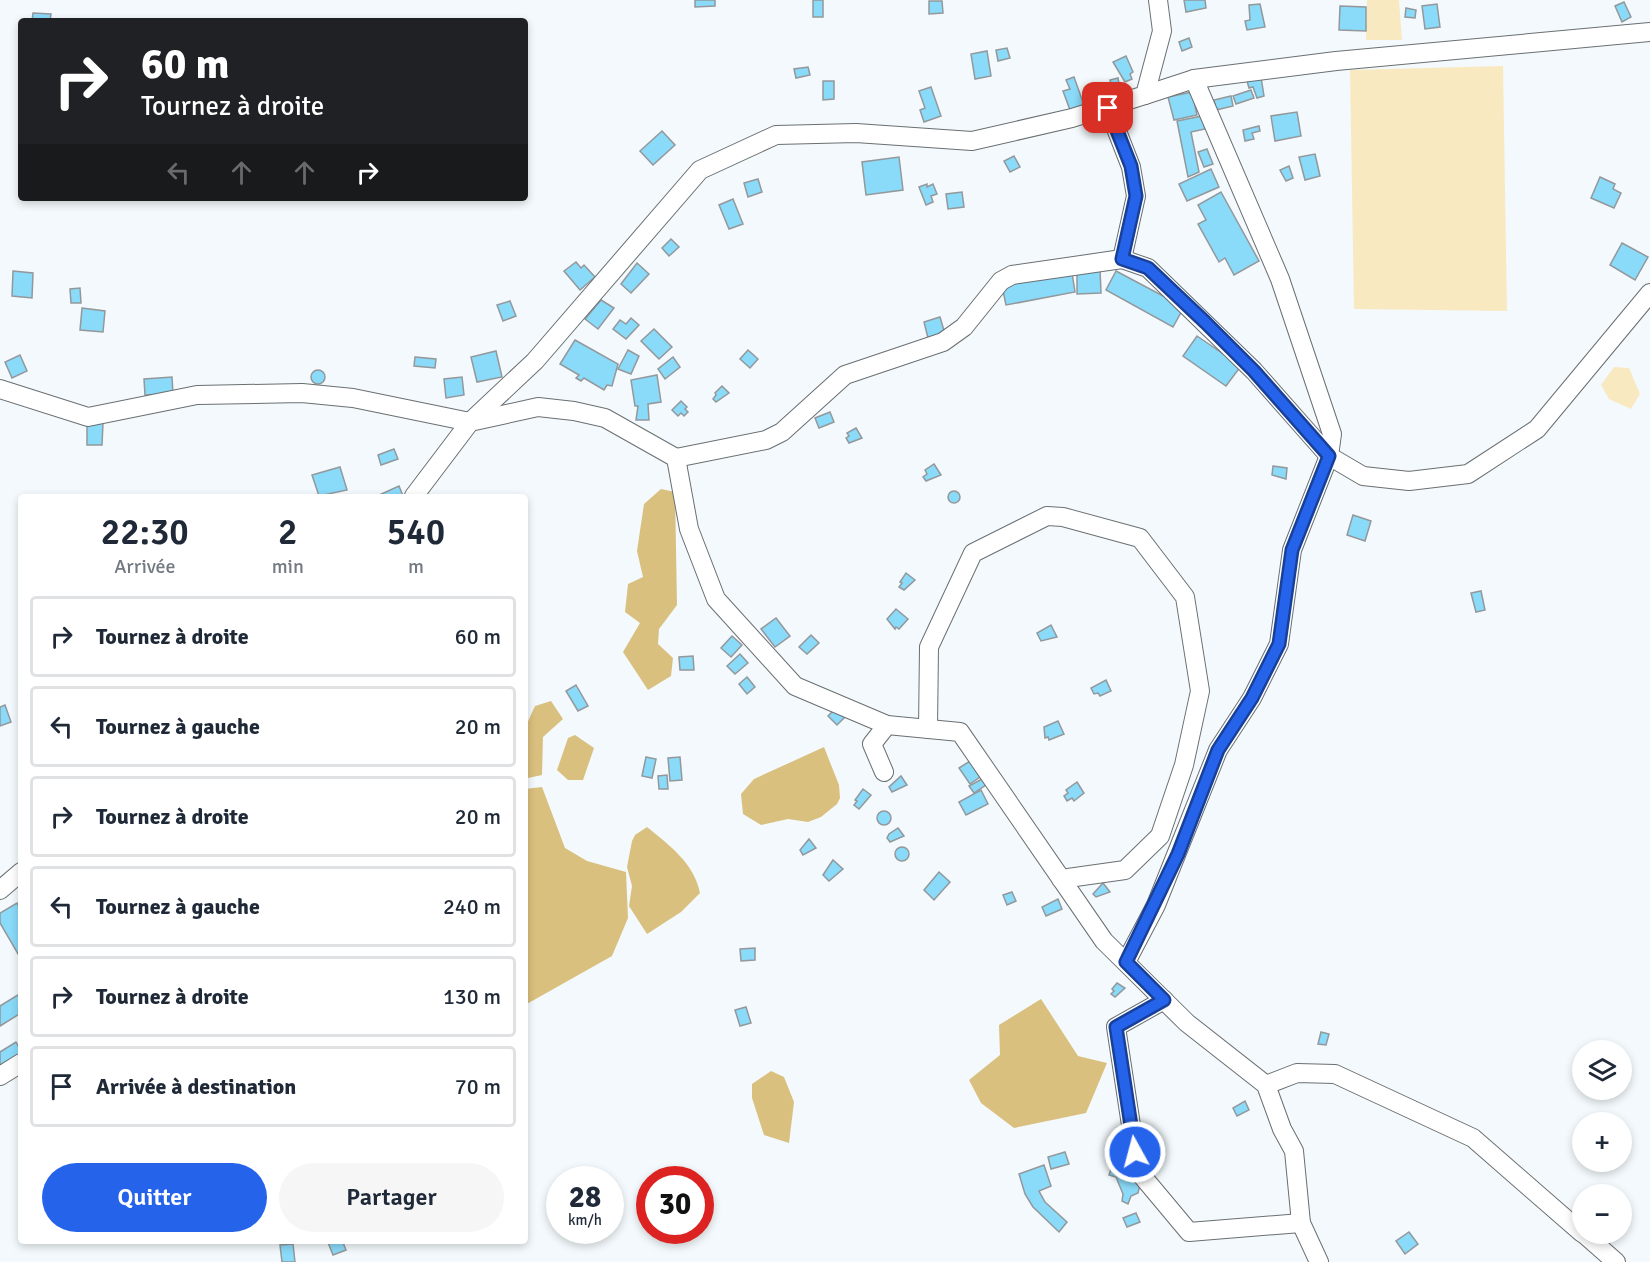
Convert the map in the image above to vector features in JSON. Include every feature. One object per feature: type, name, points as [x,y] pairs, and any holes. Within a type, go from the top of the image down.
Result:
[{"type":"street","points":[[1146,95],[1162,31],[1158,0]]},
{"type":"street","points":[[416,494],[470,422],[535,361],[700,170],[776,135],[856,133],[972,141],[1108,108],[1194,79],[1347,60],[1650,32]]},
{"type":"street","points":[[1126,962],[1173,866],[1218,750],[1252,698],[1279,644],[1292,550],[1329,456],[1332,434],[1280,279],[1194,79]]},
{"type":"street","points":[[1108,108],[1131,166],[1136,196],[1122,259]]},
{"type":"street","points":[[0,389],[88,417],[196,395],[302,393],[353,398],[470,422],[538,408],[574,411],[605,418],[676,458],[766,440],[782,432],[845,375],[943,342],[964,327],[1001,281],[1012,275],[1122,259],[1148,268],[1205,322],[1254,371],[1329,456],[1363,476],[1409,481],[1468,474],[1537,429],[1650,293]]},
{"type":"street","points":[[676,458],[689,529],[716,599],[795,686],[886,725],[960,732],[1104,941],[1187,1023],[1266,1085],[1282,1130],[1294,1151],[1301,1223],[1319,1262]]},
{"type":"street","points":[[928,729],[929,647],[974,553],[1047,516],[1063,517],[1140,538],[1185,597],[1200,691],[1184,765],[1160,836],[1125,870],[1061,879]]},
{"type":"street","points":[[885,772],[872,744],[886,725]]},
{"type":"street","points":[[0,890],[18,875]]},
{"type":"street","points":[[1164,1000],[1116,1027],[1138,1171],[1189,1232],[1301,1223]]},
{"type":"street","points":[[0,1076],[18,1065]]},
{"type":"street","points":[[1266,1085],[1297,1073],[1335,1074],[1473,1138],[1572,1224]]},
{"type":"street","points":[[1596,1244],[1616,1262]]},
{"type":"shaded area","points":[[1367,0],[1399,0],[1402,40],[1366,40]]},
{"type":"shaded area","points":[[1503,66],[1507,311],[1354,309],[1350,70]]},
{"type":"shaded area","points":[[1614,367],[1629,368],[1640,394],[1631,409],[1609,399],[1601,385]]},
{"type":"shaded area","points":[[661,489],[675,492],[677,605],[659,629],[658,644],[673,658],[671,676],[648,690],[623,652],[640,623],[625,612],[628,584],[643,577],[637,551],[644,504]]},
{"type":"shaded area","points":[[551,701],[563,719],[543,737],[542,775],[528,778],[528,721],[535,706]]},
{"type":"shaded area","points":[[575,735],[594,748],[583,780],[568,780],[557,770],[568,738]]},
{"type":"shaded area","points":[[824,747],[839,785],[840,798],[837,804],[821,817],[808,822],[788,819],[761,825],[743,814],[741,794],[754,779]]},
{"type":"shaded area","points":[[542,787],[565,848],[587,861],[626,872],[628,918],[612,956],[528,1003],[528,789]]},
{"type":"shaded area","points":[[647,827],[687,864],[700,893],[681,912],[647,934],[629,906],[632,886],[627,867],[635,835]]},
{"type":"shaded area","points":[[1041,999],[1078,1056],[1107,1063],[1086,1113],[1014,1128],[981,1103],[969,1080],[1000,1055],[999,1025]]},
{"type":"shaded area","points":[[771,1071],[784,1077],[794,1102],[789,1143],[764,1135],[752,1098],[752,1084]]},
{"type":"building","points":[[695,0],[715,0],[715,6],[695,7]]},
{"type":"building","points":[[813,0],[823,0],[823,17],[813,17]]},
{"type":"building","points":[[1184,0],[1205,0],[1206,8],[1186,12]]},
{"type":"building","points":[[929,1],[942,1],[943,13],[929,14]]},
{"type":"building","points":[[1624,2],[1631,17],[1622,22],[1615,6]]},
{"type":"building","points":[[1260,4],[1265,27],[1247,30],[1245,21],[1250,20],[1249,5]]},
{"type":"building","points":[[1437,4],[1440,27],[1425,29],[1422,6]]},
{"type":"building","points":[[1340,6],[1366,7],[1366,31],[1339,30]]},
{"type":"building","points":[[1406,8],[1416,10],[1415,18],[1405,17]]},
{"type":"building","points":[[33,13],[51,14],[50,18],[32,18]]},
{"type":"building","points":[[1189,38],[1192,47],[1182,51],[1179,42]]},
{"type":"building","points":[[1007,48],[1010,58],[998,61],[996,50]]},
{"type":"building","points":[[987,51],[991,76],[975,79],[971,54]]},
{"type":"building","points":[[1126,56],[1133,72],[1130,74],[1132,79],[1125,82],[1113,62]]},
{"type":"building","points":[[808,67],[810,75],[796,78],[794,69]]},
{"type":"building","points":[[1074,77],[1084,105],[1070,110],[1063,91],[1070,89],[1066,80]]},
{"type":"building","points":[[1261,77],[1264,96],[1257,98],[1253,87],[1249,88],[1247,81]]},
{"type":"building","points":[[1118,78],[1121,95],[1113,96],[1110,80]]},
{"type":"building","points":[[823,81],[834,81],[834,99],[823,100]]},
{"type":"building","points":[[931,87],[941,116],[924,122],[920,110],[925,108],[919,91]]},
{"type":"building","points":[[1251,90],[1254,98],[1236,104],[1233,96]]},
{"type":"building","points":[[1192,92],[1197,115],[1174,120],[1168,97]]},
{"type":"building","points":[[1231,96],[1233,106],[1216,110],[1214,100]]},
{"type":"building","points":[[1297,112],[1301,136],[1275,141],[1271,116]]},
{"type":"building","points":[[1202,116],[1205,129],[1191,132],[1199,172],[1188,177],[1177,121]]},
{"type":"building","points":[[1259,126],[1260,131],[1252,133],[1254,139],[1245,141],[1243,130]]},
{"type":"building","points":[[662,131],[675,145],[653,165],[640,151]]},
{"type":"building","points":[[1207,149],[1213,164],[1204,167],[1198,152]]},
{"type":"building","points":[[1315,154],[1320,176],[1305,180],[1299,157]]},
{"type":"building","points":[[1014,156],[1020,167],[1010,172],[1004,161]]},
{"type":"building","points":[[899,157],[903,190],[866,195],[862,162]]},
{"type":"building","points":[[1289,166],[1293,178],[1286,181],[1280,170]]},
{"type":"building","points":[[1211,169],[1219,187],[1187,201],[1179,184]]},
{"type":"building","points":[[1600,177],[1615,184],[1613,189],[1621,193],[1614,208],[1591,198]]},
{"type":"building","points":[[758,179],[762,192],[748,197],[744,183]]},
{"type":"building","points":[[927,184],[927,187],[933,184],[937,194],[931,196],[933,202],[926,205],[919,187]]},
{"type":"building","points":[[962,192],[964,207],[948,209],[946,194]]},
{"type":"building","points":[[1221,192],[1259,261],[1234,275],[1225,258],[1219,262],[1198,224],[1206,220],[1198,205]]},
{"type":"building","points":[[733,199],[743,224],[729,229],[719,205]]},
{"type":"building","points":[[671,239],[679,247],[669,256],[662,248]]},
{"type":"building","points":[[1622,243],[1648,257],[1635,280],[1610,265]]},
{"type":"building","points":[[576,262],[581,268],[584,265],[595,277],[580,290],[564,271]]},
{"type":"building","points":[[637,263],[649,274],[631,293],[621,284]]},
{"type":"building","points":[[1100,269],[1101,293],[1077,294],[1077,270]]},
{"type":"building","points":[[13,271],[33,273],[32,298],[12,296]]},
{"type":"building","points":[[1116,271],[1184,307],[1173,327],[1106,290]]},
{"type":"building","points":[[1072,273],[1075,292],[1006,305],[1002,286]]},
{"type":"building","points":[[80,288],[81,303],[71,303],[70,289]]},
{"type":"building","points":[[601,300],[614,308],[598,329],[585,319]]},
{"type":"building","points":[[510,301],[516,316],[503,321],[497,305]]},
{"type":"building","points":[[82,308],[105,311],[103,332],[80,330]]},
{"type":"building","points":[[940,317],[945,334],[928,338],[924,322]]},
{"type":"building","points":[[631,318],[639,325],[626,339],[613,329],[620,320],[626,324]]},
{"type":"building","points":[[654,329],[672,347],[659,359],[641,341]]},
{"type":"building","points":[[1197,336],[1241,366],[1226,386],[1183,356]]},
{"type":"building","points":[[575,340],[618,364],[612,386],[607,385],[604,390],[584,378],[581,381],[576,378],[579,375],[560,364]]},
{"type":"building","points":[[628,350],[639,356],[631,374],[618,369]]},
{"type":"building","points":[[748,350],[758,359],[750,368],[740,359]]},
{"type":"building","points":[[496,351],[502,377],[477,382],[471,357]]},
{"type":"building","points":[[20,355],[27,371],[12,378],[5,362]]},
{"type":"building","points":[[415,357],[436,359],[435,368],[414,366]]},
{"type":"building","points":[[673,357],[680,367],[665,379],[658,369]]},
{"type":"building","points":[[315,370],[321,370],[325,377],[321,384],[315,384],[311,380],[311,374]]},
{"type":"building","points":[[657,375],[661,402],[648,404],[649,420],[636,420],[638,406],[635,406],[631,380]]},
{"type":"building","points":[[172,377],[173,394],[145,395],[144,379]]},
{"type":"building","points":[[462,377],[464,395],[446,398],[444,379]]},
{"type":"building","points":[[722,386],[729,393],[716,402],[713,399],[715,393]]},
{"type":"building","points":[[681,401],[687,407],[685,409],[688,412],[684,416],[681,413],[678,416],[672,410]]},
{"type":"building","points":[[830,412],[834,422],[819,428],[815,418]]},
{"type":"building","points":[[87,422],[103,423],[102,445],[87,445]]},
{"type":"building","points":[[856,428],[862,438],[849,443],[846,438],[849,436],[847,433]]},
{"type":"building","points":[[394,449],[398,459],[381,465],[378,455]]},
{"type":"building","points":[[934,464],[941,475],[926,481],[923,477],[927,474],[925,470]]},
{"type":"building","points":[[1273,466],[1287,468],[1286,479],[1272,475]]},
{"type":"building","points":[[340,467],[347,490],[318,494],[312,475]]},
{"type":"building","points":[[399,486],[402,494],[381,494]]},
{"type":"building","points":[[956,491],[959,492],[959,502],[952,503],[949,502],[948,495],[949,492]]},
{"type":"building","points":[[1353,515],[1371,521],[1365,541],[1347,535]]},
{"type":"building","points":[[906,573],[915,580],[904,590],[899,587]]},
{"type":"building","points":[[1481,591],[1485,610],[1476,612],[1471,593]]},
{"type":"building","points":[[896,609],[908,619],[899,629],[896,627],[895,629],[887,619]]},
{"type":"building","points":[[776,618],[790,636],[775,647],[761,629]]},
{"type":"building","points":[[1051,625],[1057,637],[1041,641],[1037,633]]},
{"type":"building","points":[[811,635],[819,643],[807,654],[799,647]]},
{"type":"building","points":[[732,636],[742,645],[731,657],[721,648]]},
{"type":"building","points":[[740,654],[748,663],[735,674],[727,666]]},
{"type":"building","points":[[693,656],[694,670],[680,670],[679,657]]},
{"type":"building","points":[[747,677],[755,687],[747,694],[739,684]]},
{"type":"building","points":[[1106,680],[1111,691],[1100,696],[1098,693],[1094,694],[1091,688]]},
{"type":"building","points":[[576,685],[588,706],[578,711],[566,691]]},
{"type":"building","points":[[5,705],[11,722],[0,726],[0,707]]},
{"type":"building","points":[[836,708],[845,717],[837,725],[828,716]]},
{"type":"building","points":[[1058,721],[1064,734],[1049,740],[1048,737],[1045,738],[1044,727]]},
{"type":"building","points":[[646,757],[656,759],[652,778],[642,776]]},
{"type":"building","points":[[680,757],[682,780],[670,781],[668,758]]},
{"type":"building","points":[[970,761],[980,777],[970,784],[959,768]]},
{"type":"building","points":[[667,775],[668,789],[659,789],[658,776]]},
{"type":"building","points":[[901,776],[907,785],[892,792],[889,787]]},
{"type":"building","points":[[982,779],[986,785],[974,793],[969,786]]},
{"type":"building","points":[[1077,782],[1084,793],[1074,801],[1072,798],[1067,801],[1064,796],[1068,793],[1066,790]]},
{"type":"building","points":[[863,789],[871,795],[859,809],[854,805],[857,801],[855,800]]},
{"type":"building","points":[[981,790],[988,804],[966,815],[959,802]]},
{"type":"building","points":[[884,811],[889,813],[891,818],[889,823],[884,825],[879,823],[877,818],[879,813]]},
{"type":"building","points":[[898,828],[904,836],[890,842],[887,838],[889,834]]},
{"type":"building","points":[[809,839],[816,848],[803,855],[800,850]]},
{"type":"building","points":[[902,847],[907,849],[909,854],[907,859],[902,861],[897,859],[895,854],[897,849]]},
{"type":"building","points":[[833,860],[843,869],[829,881],[823,875]]},
{"type":"building","points":[[939,872],[950,882],[934,900],[924,890]]},
{"type":"building","points":[[1103,883],[1110,892],[1096,897],[1093,894]]},
{"type":"building","points":[[1012,892],[1016,901],[1007,905],[1003,895]]},
{"type":"building","points":[[1058,899],[1062,909],[1046,916],[1042,907]]},
{"type":"building","points":[[17,903],[18,954],[0,923],[0,913]]},
{"type":"building","points":[[755,948],[755,960],[741,961],[740,949]]},
{"type":"building","points":[[1117,983],[1125,988],[1115,997],[1111,994]]},
{"type":"building","points":[[18,995],[18,1015],[0,1026],[0,1006]]},
{"type":"building","points":[[746,1007],[751,1023],[740,1026],[735,1010]]},
{"type":"building","points":[[1321,1032],[1329,1034],[1326,1045],[1318,1044]]},
{"type":"building","points":[[16,1042],[18,1060],[0,1071],[0,1052]]},
{"type":"building","points":[[1245,1101],[1249,1110],[1237,1116],[1233,1108]]},
{"type":"building","points":[[1065,1152],[1069,1164],[1051,1169],[1048,1157]]},
{"type":"building","points":[[1044,1165],[1051,1186],[1039,1191],[1045,1202],[1067,1222],[1059,1232],[1033,1207],[1025,1194],[1019,1174]]},
{"type":"building","points":[[1112,1166],[1133,1169],[1140,1184],[1138,1193],[1131,1196],[1128,1204],[1122,1201],[1123,1194],[1116,1177],[1109,1175]]},
{"type":"building","points":[[1136,1213],[1140,1222],[1127,1227],[1123,1218]]},
{"type":"building","points":[[1409,1232],[1418,1244],[1405,1254],[1396,1241]]},
{"type":"building","points":[[293,1244],[295,1262],[282,1262],[280,1245]]},
{"type":"building","points":[[329,1244],[344,1244],[346,1250],[333,1255]]},
{"type":"route","points":[[1108,108],[1131,166],[1136,196],[1122,259],[1148,268],[1205,322],[1254,371],[1329,456],[1308,516],[1292,550],[1279,644],[1252,698],[1218,750],[1156,905],[1126,962],[1164,1000],[1116,1027],[1135,1152]]}]
